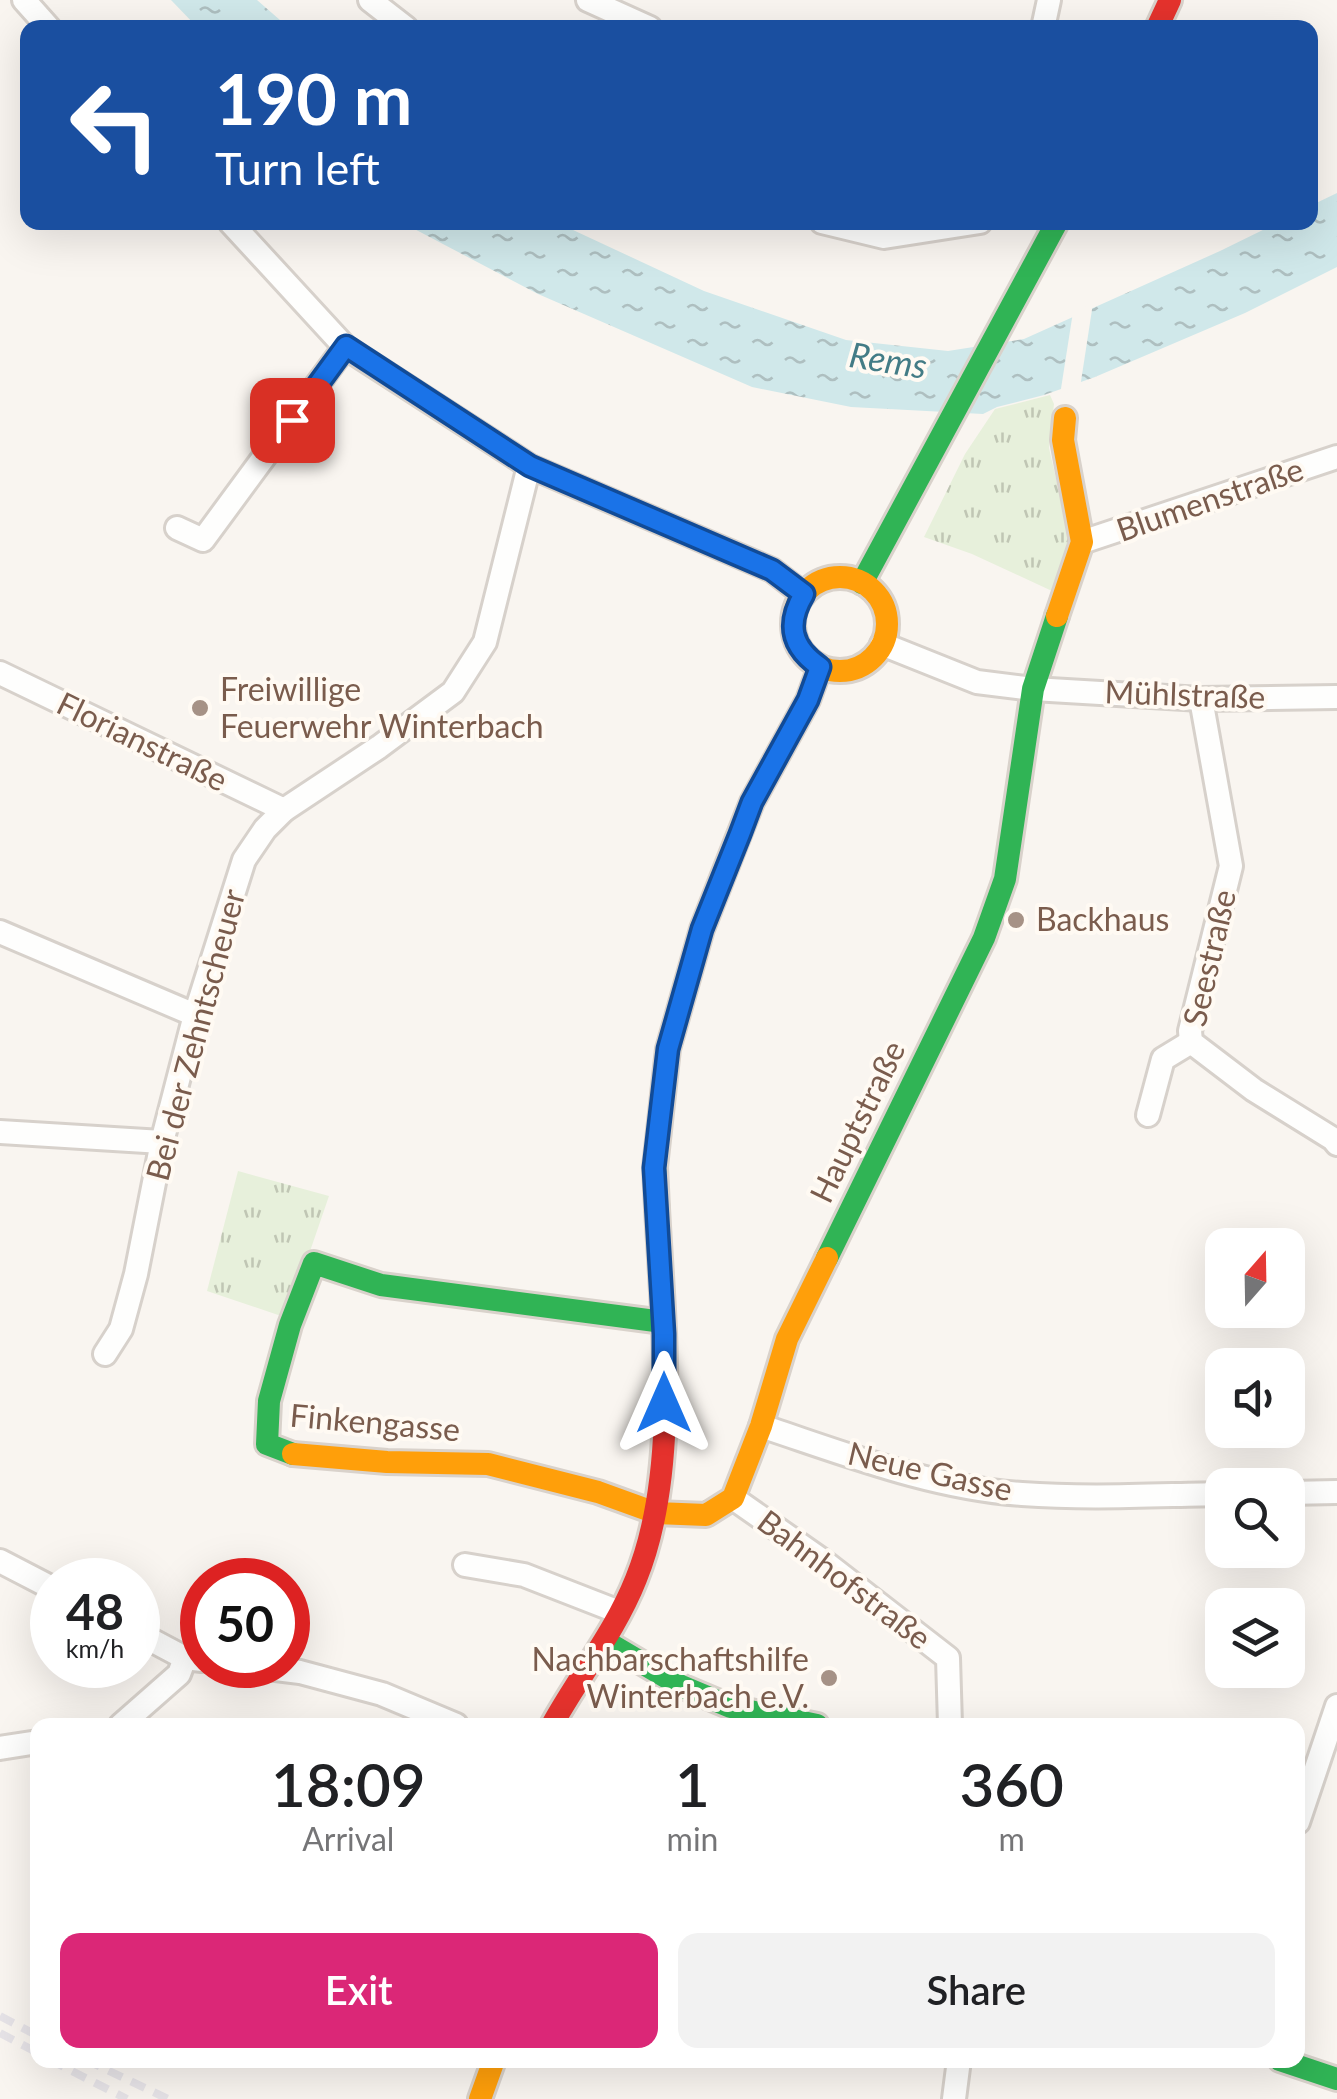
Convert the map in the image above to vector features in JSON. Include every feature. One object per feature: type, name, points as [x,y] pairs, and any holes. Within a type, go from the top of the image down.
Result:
[{"type":"street","points":[[24,0],[42,20]]},
{"type":"street","points":[[370,0],[396,20]]},
{"type":"street","points":[[588,0],[632,20]]},
{"type":"street","points":[[237,230],[346,346],[530,466],[772,570],[804,594]]},
{"type":"street","points":[[855,230],[884,237],[929,230]]},
{"type":"street","points":[[862,583],[1052,230]]},
{"type":"street","points":[[178,528],[203,540],[346,346]]},
{"type":"street","points":[[1065,418],[1063,440],[1082,542]]},
{"type":"street","name":"Blumenstraße","points":[[1082,542],[1337,457]]},
{"type":"street","name":"Bei der Zehntscheuer","points":[[104,1354],[121,1329],[162,1142],[195,1016],[244,860],[265,828],[284,810],[379,747],[452,692],[485,642],[530,466]]},
{"type":"street","name":"Hauptstraße","points":[[733,1498],[762,1426],[787,1339],[984,938],[1005,879],[1033,689],[1082,542]]},
{"type":"street","points":[[830,578],[862,583],[882,603],[886,630],[882,644],[862,665],[834,671],[820,667],[799,648],[792,620],[796,606],[816,584],[830,578]]},
{"type":"street","name":"Mühlstraße","points":[[882,644],[977,682],[1033,689],[1201,699],[1337,697]]},
{"type":"street","points":[[556,1718],[620,1612],[648,1549],[656,1512],[664,1441],[663,1322],[654,1168],[668,1049],[702,929],[752,802],[808,700],[820,667]]},
{"type":"street","name":"Florianstraße","points":[[0,673],[284,810]]},
{"type":"street","name":"Seestraße","points":[[1201,699],[1232,866],[1190,1031],[1192,1042],[1254,1090],[1337,1144]]},
{"type":"street","points":[[0,932],[195,1016]]},
{"type":"street","points":[[1148,1116],[1163,1059],[1192,1042]]},
{"type":"street","points":[[0,1132],[162,1142]]},
{"type":"street","name":"Finkengasse","points":[[656,1512],[598,1492],[488,1464],[308,1456],[289,1454],[267,1444],[269,1401],[290,1325],[314,1263],[381,1284],[663,1322]]},
{"type":"street","name":"Neue Gasse","points":[[762,1426],[883,1466],[950,1483],[1020,1494],[1205,1494]]},
{"type":"street","points":[[1305,1493],[1337,1492]]},
{"type":"street","points":[[656,1512],[706,1514],[733,1498]]},
{"type":"street","name":"Bahnhofstraße","points":[[733,1498],[823,1561],[948,1658],[950,1718]]},
{"type":"street","points":[[0,1561],[30,1577]]},
{"type":"street","points":[[465,1565],[524,1575],[620,1612]]},
{"type":"street","points":[[605,1642],[680,1686],[731,1706],[785,1718]]},
{"type":"street","points":[[129,1718],[180,1673]]},
{"type":"street","points":[[310,1675],[382,1694],[439,1718]]},
{"type":"street","points":[[1305,1806],[1330,1749],[1337,1706]]},
{"type":"street","points":[[0,1748],[30,1743]]},
{"type":"street","points":[[480,2099],[491,2068]]},
{"type":"street","points":[[954,2099],[958,2068]]},
{"type":"street","points":[[1304,2068],[1337,2079]]},
{"type":"green space","points":[[1050,395],[1054,404],[1049,448],[1072,548],[1052,591],[924,537],[965,454],[995,409]]},
{"type":"green space","points":[[238,1171],[329,1196],[287,1318],[207,1291]]},
{"type":"water","points":[[171,0],[257,0],[280,20],[190,20]]},
{"type":"water","name":"Rems","points":[[1337,193],[1337,267],[1245,313],[1095,377],[983,414],[851,407],[752,387],[538,294],[416,230],[573,230],[704,291],[846,340],[948,351],[1024,339],[1263,230],[1318,230],[1318,202]]},
{"type":"pier","points":[[1093,303],[1080,388],[1060,395],[1073,312]]},
{"type":"railway","points":[[0,2016],[30,2032]]},
{"type":"railway","points":[[0,2033],[30,2049]]},
{"type":"railway","points":[[66,2068],[127,2099]]},
{"type":"railway","points":[[103,2068],[168,2099]]},
{"type":"traffic: fast","points":[[862,583],[1053,230]]},
{"type":"traffic: fast","points":[[827,1258],[984,938],[1005,879],[1033,689],[1057,616]]},
{"type":"traffic: fast","points":[[657,1208],[655,1167],[668,1049],[702,929],[752,802],[808,700],[820,667]]},
{"type":"traffic: fast","points":[[293,1454],[267,1444],[269,1401],[290,1325],[314,1263],[381,1285],[663,1322]]},
{"type":"traffic: fast","points":[[605,1641],[681,1686],[731,1707],[784,1718]]},
{"type":"traffic: fast","points":[[1304,2068],[1337,2079]]},
{"type":"traffic: slow","points":[[1057,616],[1082,542],[1063,440],[1065,418]]},
{"type":"traffic: slow","points":[[840,577],[858,581],[873,591],[883,606],[887,624],[883,642],[873,657],[858,667],[840,671],[822,667],[807,657],[797,642],[793,624],[797,606],[807,591],[822,581],[840,577]]},
{"type":"traffic: slow","points":[[293,1454],[387,1462],[488,1464],[598,1492],[656,1513],[706,1515],[733,1498],[761,1426],[787,1339],[827,1258]]},
{"type":"traffic: slow","points":[[480,2099],[491,2068]]},
{"type":"traffic: jam","points":[[1161,20],[1170,0]]},
{"type":"traffic: jam","points":[[556,1718],[618,1617],[636,1579],[659,1492],[664,1444],[665,1347],[657,1208]]},
{"type":"place","name":"Freiwillige Feuerwehr Winterbach","points":[[200,708]]},
{"type":"place","name":"Backhaus","points":[[1016,920]]},
{"type":"place","name":"Nachbarschaftshilfe Winterbach e.V.","points":[[829,1678]]},
{"type":"route","points":[[292,420],[346,346],[530,466],[772,570],[804,594],[792,620],[794,634],[799,648],[820,667],[808,700],[752,802],[702,929],[668,1049],[654,1168],[664,1403]]}]
